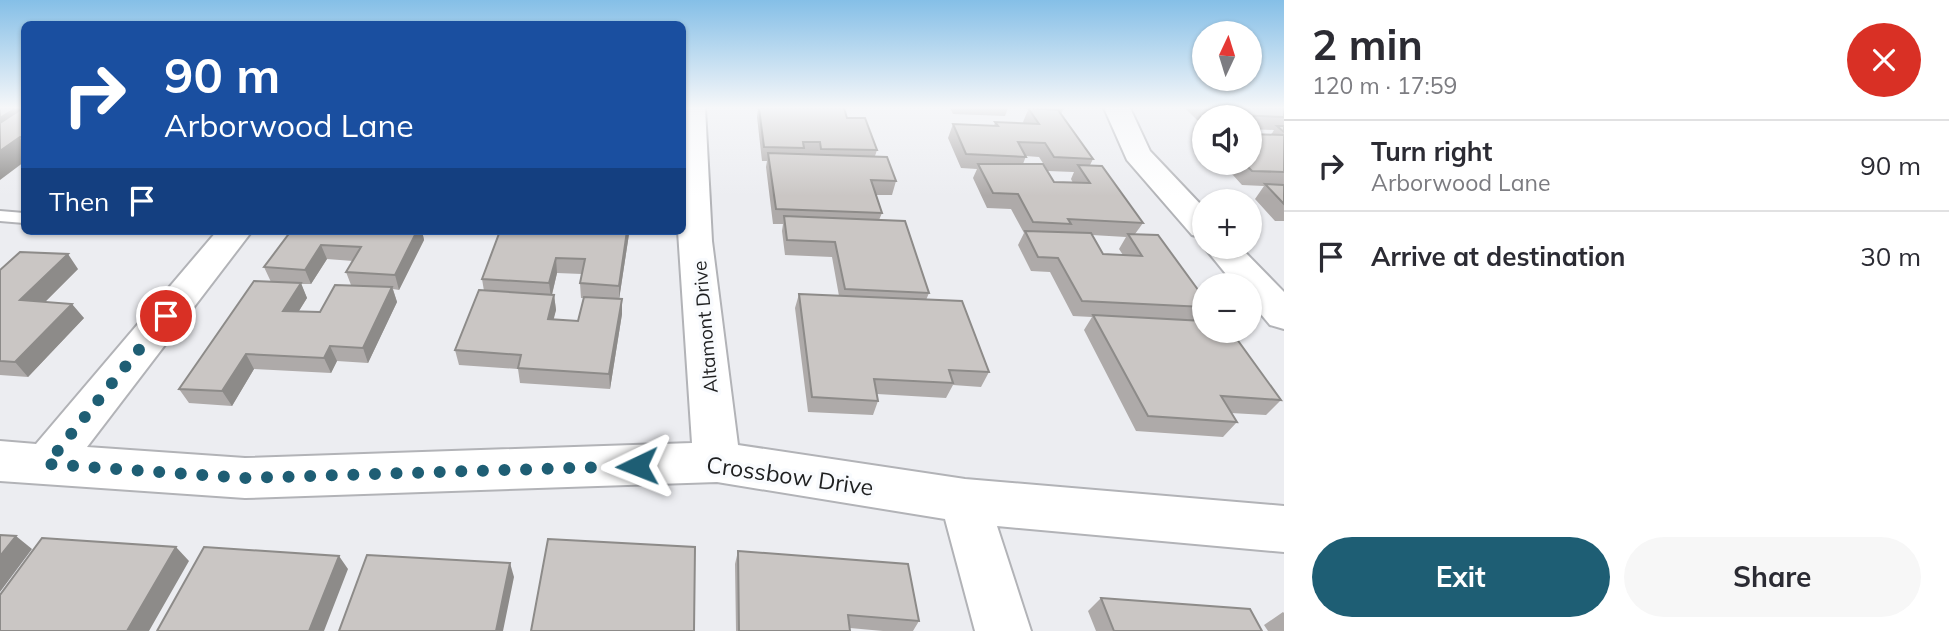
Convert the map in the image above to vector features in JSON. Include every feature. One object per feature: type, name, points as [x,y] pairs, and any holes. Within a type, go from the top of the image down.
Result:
[{"type":"street","name":"Altamont Drive","points":[[691,137],[696,243],[717,462]]},
{"type":"street","points":[[1130,137],[1137,154],[1192,215]]},
{"type":"street","points":[[47,464],[231,235]]},
{"type":"street","points":[[1232,259],[1284,316]]},
{"type":"street","name":"Crossbow Drive","points":[[0,461],[244,478],[717,462],[965,501],[1284,529]]},
{"type":"street","points":[[965,501],[1003,631]]},
{"type":"lane","points":[[0,216],[21,218]]},
{"type":"building","points":[[0,137],[19,137],[0,151]]},
{"type":"building","points":[[763,137],[872,137],[877,150],[821,149],[820,142],[803,142],[804,148],[764,147]]},
{"type":"building","points":[[959,137],[1078,137],[1093,159],[1054,157],[1045,143],[1018,142],[1026,157],[966,154]]},
{"type":"building","points":[[1262,137],[1284,137],[1284,172],[1262,171]]},
{"type":"building","points":[[768,153],[887,157],[896,181],[871,180],[882,213],[776,209]]},
{"type":"building","points":[[978,164],[1043,164],[1054,182],[1090,183],[1078,165],[1102,166],[1143,223],[1068,219],[1071,224],[1033,222],[1018,194],[993,193]]},
{"type":"building","points":[[1265,184],[1284,185],[1284,204]]},
{"type":"building","points":[[784,216],[905,221],[929,293],[845,289],[835,242],[787,240]]},
{"type":"building","points":[[1025,231],[1091,233],[1103,254],[1142,256],[1128,234],[1158,235],[1192,282],[1192,306],[1082,301],[1058,258],[1038,257]]},
{"type":"building","points":[[288,235],[415,235],[395,275],[346,272],[361,247],[321,245],[305,270],[264,267]]},
{"type":"building","points":[[498,235],[626,235],[619,286],[580,283],[585,259],[556,258],[549,283],[482,279]]},
{"type":"building","points":[[20,252],[68,254],[20,300],[72,304],[15,362],[0,361],[0,270]]},
{"type":"building","points":[[254,281],[301,283],[283,311],[320,312],[335,285],[392,287],[363,348],[330,346],[324,358],[246,354],[222,391],[179,389]]},
{"type":"building","points":[[479,290],[554,295],[548,319],[578,321],[584,297],[622,299],[609,374],[518,368],[521,355],[455,350]]},
{"type":"building","points":[[799,294],[962,301],[989,372],[949,370],[953,383],[874,379],[878,401],[812,397]]},
{"type":"building","points":[[1093,315],[1192,320],[1192,343],[1240,343],[1281,400],[1221,396],[1237,422],[1148,416]]},
{"type":"building","points":[[0,535],[16,536],[0,556]]},
{"type":"building","points":[[42,538],[176,547],[127,631],[0,631],[0,595]]},
{"type":"building","points":[[548,539],[695,547],[694,631],[531,631]]},
{"type":"building","points":[[204,547],[339,556],[309,631],[157,631]]},
{"type":"building","points":[[738,551],[908,564],[919,621],[848,615],[850,631],[739,631]]},
{"type":"building","points":[[367,555],[510,563],[496,631],[339,631]]},
{"type":"building","points":[[1101,598],[1250,609],[1262,631],[1114,631]]},
{"type":"route","points":[[166,316],[47,464],[244,478],[637,466]]}]
